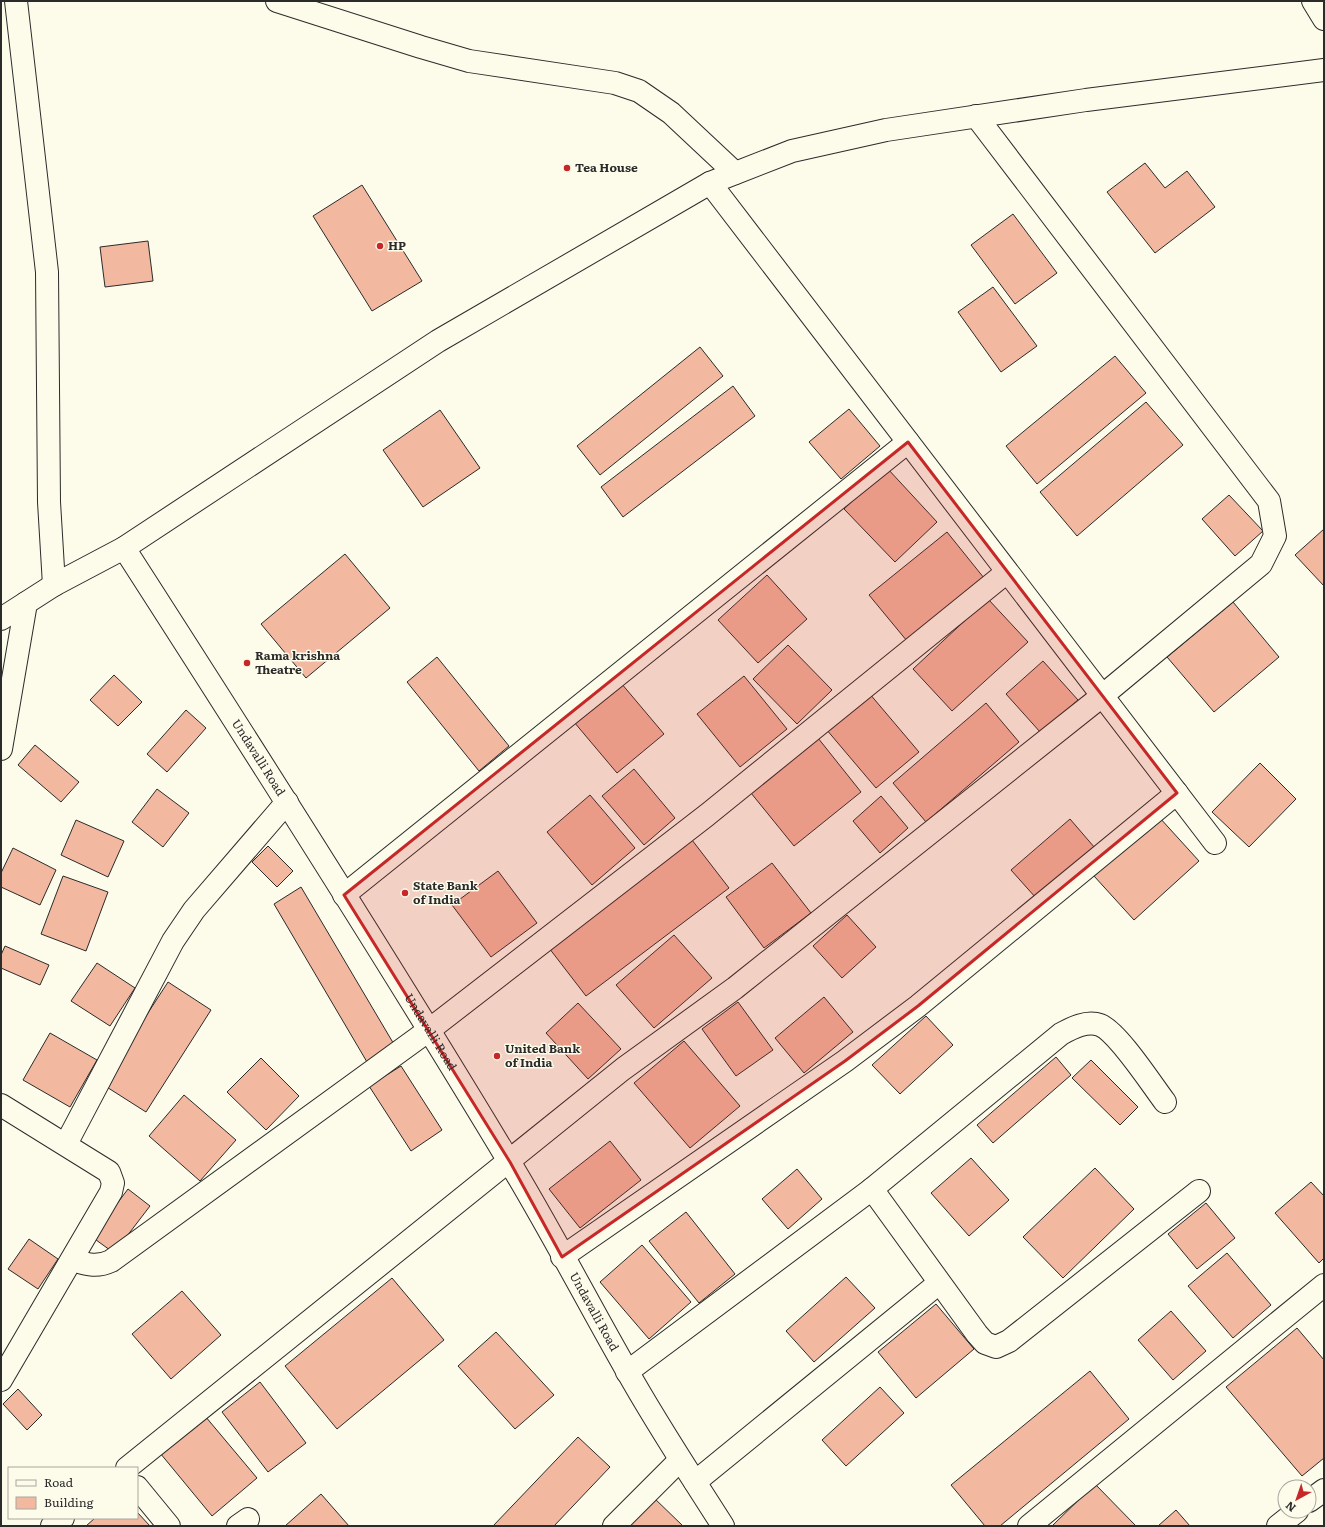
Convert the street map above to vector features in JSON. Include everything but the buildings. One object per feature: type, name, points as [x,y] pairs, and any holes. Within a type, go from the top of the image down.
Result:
[{"type":"street","points":[[16,1],[48,272],[49,502],[54,585]]},
{"type":"street","points":[[277,1],[469,61],[615,83],[639,91],[671,113],[735,173]]},
{"type":"street","points":[[1313,1],[1324,19]]},
{"type":"street","points":[[1,619],[54,585],[124,548],[438,341],[710,183],[792,151],[886,130],[1086,100],[1324,70]]},
{"type":"street","points":[[129,1467],[510,1162],[623,1069],[735,988],[1102,696],[1261,564],[1275,536],[1269,501],[976,116]]},
{"type":"street","points":[[710,183],[1215,843]]},
{"type":"street","points":[[344,895],[908,442]]},
{"type":"street","name":"Undavalli Road","points":[[124,548],[287,802],[510,1162],[627,1372],[680,1460],[723,1526]]},
{"type":"street","points":[[72,1260],[92,1266],[102,1265],[111,1261],[429,1030],[723,802],[1007,572]]},
{"type":"street","points":[[1,749],[26,603]]},
{"type":"street","points":[[562,1257],[846,1061],[918,1006],[1177,793]]},
{"type":"street","points":[[66,1144],[173,941],[194,910],[287,802]]},
{"type":"street","points":[[627,1372],[872,1189],[1062,1034],[1080,1024],[1099,1024],[1115,1036],[1165,1102]]},
{"type":"street","points":[[1,1106],[66,1144],[109,1172],[113,1183],[111,1192],[1,1380]]},
{"type":"street","points":[[872,1189],[976,1334],[985,1343],[996,1347],[1009,1341],[1199,1191]]},
{"type":"street","points":[[695,1482],[939,1283]]},
{"type":"street","points":[[1028,1526],[1324,1285]]},
{"type":"street","points":[[614,1526],[680,1460]]},
{"type":"street","points":[[138,1488],[169,1526]]},
{"type":"street","points":[[52,1526],[62,1519]]},
{"type":"street","points":[[1278,1526],[1287,1519]]},
{"type":"highlighted area","points":[[908,442],[1177,793],[918,1006],[845,1061],[562,1257],[510,1162],[344,895]]},
{"type":"place","name":"Tea House","points":[[567,168]]},
{"type":"place","name":"HP","points":[[380,246]]},
{"type":"place","name":"Rama krishna Theatre","points":[[247,663]]},
{"type":"place","name":"State Bank of India","points":[[405,893]]},
{"type":"place","name":"United Bank of India","points":[[497,1056]]}]
